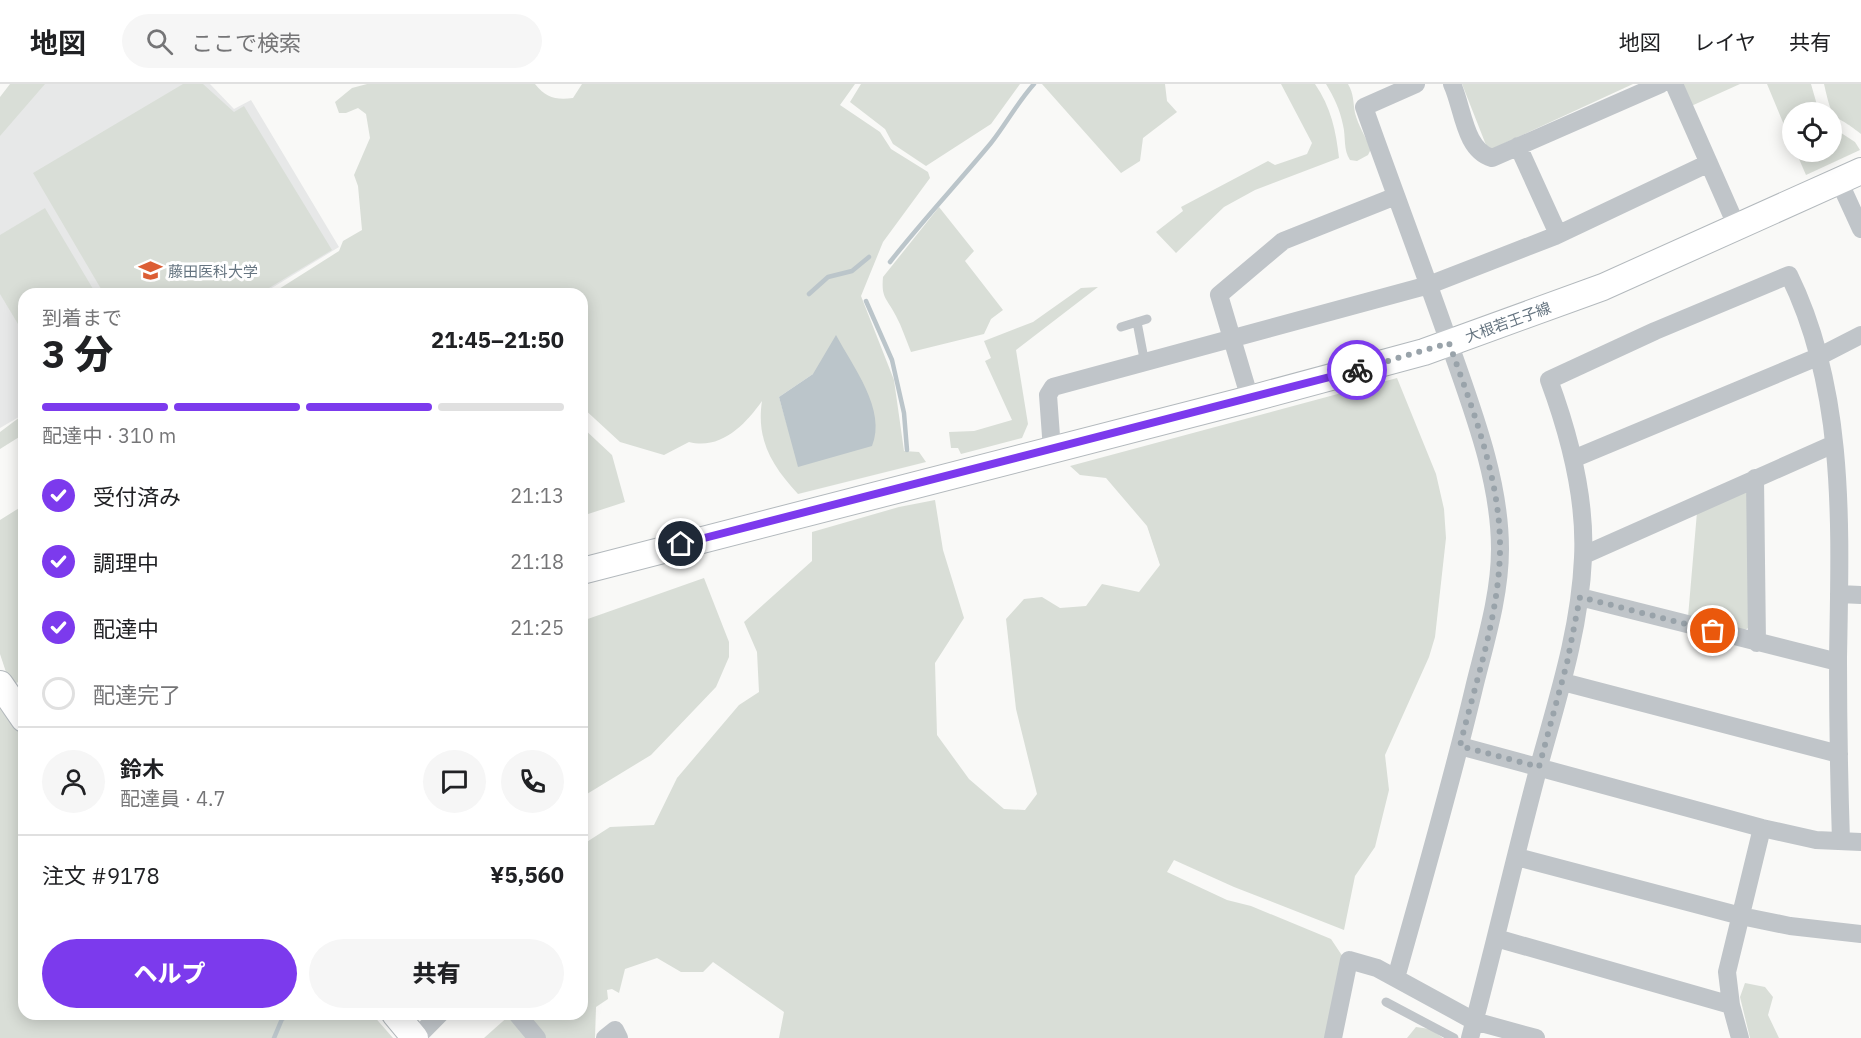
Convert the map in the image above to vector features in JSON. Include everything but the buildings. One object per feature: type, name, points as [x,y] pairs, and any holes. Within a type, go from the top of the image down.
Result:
[{"type":"street","points":[[1396,978],[1460,746],[1494,603],[1500,549],[1498,514],[1485,455],[1429,285],[1364,107],[1416,84]]},
{"type":"street","points":[[1452,84],[1474,147],[1483,156],[1492,158],[1661,84]]},
{"type":"street","points":[[1674,84],[1737,227]]},
{"type":"street","points":[[1518,146],[1558,234]]},
{"type":"street","points":[[1052,450],[1048,395],[1053,387],[1145,364],[1429,285],[1558,234],[1709,163]]},
{"type":"street","points":[[1850,176],[1861,229]]},
{"type":"street","name":"大根若王子線","points":[[588,569],[1250,399],[1449,343],[1603,287],[1850,176]]},
{"type":"street","points":[[1250,399],[1219,295],[1283,241],[1396,196]]},
{"type":"street","points":[[1472,1030],[1563,682],[1580,597],[1584,555],[1573,459],[1563,419],[1549,380],[1655,331],[1789,275],[1803,304],[1820,356],[1828,391],[1834,444],[1839,594],[1840,841]]},
{"type":"street","points":[[1573,459],[1820,356],[1861,335]]},
{"type":"street","points":[[1584,555],[1834,444]]},
{"type":"street","points":[[1755,478],[1757,643]]},
{"type":"street","points":[[1839,594],[1861,595]]},
{"type":"street","points":[[1580,597],[1838,662]]},
{"type":"street","points":[[1563,682],[1839,754]]},
{"type":"street","points":[[0,684],[18,710]]},
{"type":"street","points":[[1460,746],[1762,828],[1816,840],[1861,842]]},
{"type":"street","points":[[1740,1038],[1731,1005],[1727,972],[1762,828]]},
{"type":"street","points":[[1517,857],[1741,916],[1790,926],[1861,934]]},
{"type":"street","points":[[1496,938],[1731,1005]]},
{"type":"street","points":[[1333,1038],[1349,960],[1377,968],[1396,978],[1472,1030],[1536,1038]]},
{"type":"street","points":[[400,1020],[415,1038],[434,1020]]},
{"type":"street","points":[[522,1020],[537,1038]]},
{"type":"street","points":[[605,1038],[615,1030],[619,1038]]},
{"type":"lane","points":[[1121,327],[1147,319]]},
{"type":"lane","points":[[1137,322],[1145,364]]},
{"type":"lane","points":[[1386,1002],[1454,1038]]},
{"type":"shaded area","points":[[10,84],[45,84],[0,136],[0,97]]},
{"type":"shaded area","name":"藤田医科大学","points":[[41,84],[210,84],[234,109],[251,100],[339,247],[272,288],[18,288],[18,418],[0,428],[0,129]]},
{"type":"shaded area","name":"藤田医科大学","points":[[183,84],[203,84],[234,112],[244,106],[332,250],[269,288],[100,288],[33,173]]},
{"type":"shaded area","points":[[367,84],[535,84],[547,95],[561,99],[573,98],[582,84],[855,84],[840,105],[880,132],[891,149],[928,172],[930,178],[883,242],[861,296],[894,380],[904,451],[919,452],[926,462],[798,494],[768,452],[761,428],[762,401],[740,427],[722,439],[712,442],[701,444],[689,442],[664,455],[620,442],[588,413],[588,288],[280,288],[339,251],[343,241],[362,230],[358,186],[354,175],[370,138],[366,114],[358,108],[339,113],[335,102],[352,88]],"holes":[[[813,374],[799,466],[779,397]]]},
{"type":"shaded area","points":[[861,84],[1020,84],[991,124],[926,166],[893,144],[885,129],[850,102]]},
{"type":"shaded area","points":[[1042,84],[1165,84],[1167,101],[1177,112],[1143,138],[1140,161],[1121,173]]},
{"type":"shaded area","points":[[1281,84],[1315,84],[1332,120],[1339,158],[1255,190],[1224,207],[1176,253],[1156,232],[1183,211],[1181,207],[1268,161],[1275,165],[1307,154],[1312,143]]},
{"type":"shaded area","points":[[1326,84],[1348,84],[1350,88],[1356,118],[1371,149],[1368,155],[1357,161],[1350,160],[1348,156],[1340,114]]},
{"type":"shaded area","points":[[1462,84],[1633,84],[1492,149],[1486,145]]},
{"type":"shaded area","points":[[1678,84],[1740,84],[1689,107]]},
{"type":"shaded area","points":[[1767,84],[1811,84],[1816,102],[1782,102],[1782,120]]},
{"type":"shaded area","points":[[1824,84],[1861,84],[1861,134],[1842,121],[1842,102],[1829,102]]},
{"type":"shaded area","points":[[1842,134],[1855,142],[1860,150],[1842,158]]},
{"type":"shaded area","points":[[1800,162],[1834,162],[1806,175]]},
{"type":"shaded area","points":[[939,207],[974,251],[965,261],[1003,310],[991,319],[984,334],[911,352],[898,320],[885,298],[883,277]]},
{"type":"shaded area","points":[[45,208],[92,288],[18,288],[18,324],[0,294],[0,235]]},
{"type":"shaded area","points":[[1098,287],[1016,350],[1028,424],[1022,438],[961,454],[958,448],[951,448],[949,432],[974,431],[1012,420],[985,361],[991,358],[984,341],[1033,322],[1081,288]]},
{"type":"shaded area","points":[[836,335],[872,403],[875,432],[872,446],[798,467],[779,397],[813,374]]},
{"type":"shaded area","points":[[1397,378],[1436,474],[1444,509],[1446,538],[1435,637],[1429,657],[1385,755],[1389,790],[1375,847],[1355,876],[1344,930],[1234,887],[1174,860],[1167,872],[1227,900],[1251,906],[1331,939],[1343,957],[1327,1038],[779,1038],[784,1012],[713,962],[703,972],[681,972],[657,958],[625,969],[619,993],[612,989],[607,990],[608,999],[596,1007],[595,1038],[543,1038],[529,1020],[588,1020],[588,841],[610,827],[654,825],[677,778],[739,705],[759,692],[757,652],[744,622],[812,561],[812,532],[899,507],[935,500],[943,550],[964,618],[935,663],[937,735],[969,779],[1004,809],[1025,810],[1037,794],[1016,709],[1006,619],[1024,599],[1042,597],[1060,608],[1086,606],[1102,584],[1139,592],[1160,565],[1147,526],[1106,478],[1080,475],[1070,466]]},
{"type":"shaded area","points":[[18,418],[18,438],[0,449],[0,432]]},
{"type":"shaded area","points":[[588,433],[612,455],[625,502],[588,514]]},
{"type":"shaded area","points":[[1742,491],[1748,494],[1750,627],[1743,631],[1688,617],[1697,512]]},
{"type":"shaded area","points":[[18,509],[18,682],[15,684],[6,672],[0,654],[0,520]]},
{"type":"shaded area","points":[[704,578],[729,642],[729,657],[716,687],[651,755],[588,793],[588,619]]},
{"type":"shaded area","points":[[0,706],[18,727],[18,1020],[377,1020],[393,1038],[0,1038]]},
{"type":"shaded area","points":[[1745,983],[1765,987],[1773,997],[1768,1015],[1779,1038],[1750,1038],[1740,997]]},
{"type":"shaded area","points":[[504,1020],[516,1020],[530,1038],[484,1038]]},
{"type":"shaded area","points":[[1416,1027],[1430,1029],[1443,1038],[1407,1038]]},
{"type":"waterway","points":[[890,262],[991,143],[1034,84]]},
{"type":"waterway","points":[[809,294],[828,277],[852,271],[869,257]]},
{"type":"waterway","points":[[866,301],[892,360],[904,413],[907,450]]},
{"type":"waterway","points":[[274,1038],[282,1020]]},
{"type":"way so far","points":[[1357,370],[1449,343],[1485,455],[1498,514],[1500,549],[1498,581],[1460,746],[1539,767],[1563,682],[1580,597],[1713,631]]},
{"type":"place","name":"藤田医科大学","points":[[150,271]]},
{"type":"route","points":[[681,544],[1357,370]]}]
